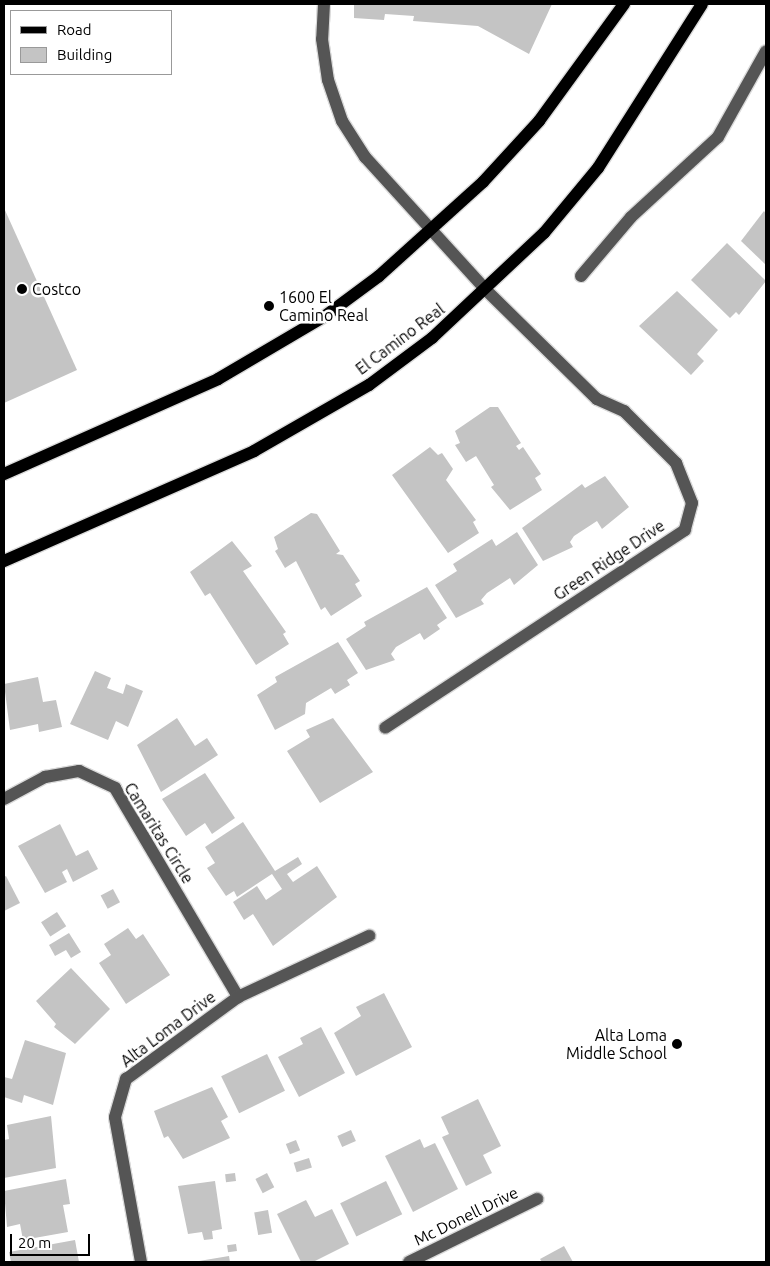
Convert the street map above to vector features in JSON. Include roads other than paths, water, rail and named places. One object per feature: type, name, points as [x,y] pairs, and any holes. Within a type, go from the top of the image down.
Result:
[{"type":"main road","points":[[4,474],[161,406],[259,356],[333,310],[431,231],[539,122],[624,4]]},
{"type":"main road","name":"El Camino Real","points":[[4,561],[189,481],[314,418],[377,379],[487,291],[598,168],[702,4]]},
{"type":"street","name":"Green Ridge Drive","points":[[324,4],[322,39],[328,80],[342,121],[365,157],[487,291],[598,399],[624,411],[669,457],[692,503],[685,530],[385,728]]},
{"type":"street","points":[[581,276],[630,217],[718,137],[766,51]]},
{"type":"street","name":"Camaritas Circle","points":[[4,799],[45,777],[79,771],[115,788],[238,997]]},
{"type":"street","name":"Alta Loma Drive","points":[[141,1262],[115,1117],[126,1079],[238,997],[369,936]]},
{"type":"street","name":"Mc Donell Drive","points":[[409,1262],[537,1199]]},
{"type":"place","name":"Costco","points":[[22,289]]},
{"type":"place","name":"1600 El Camino Real","points":[[269,306]]},
{"type":"place","name":"Alta Loma Middle School","points":[[677,1044]]}]
